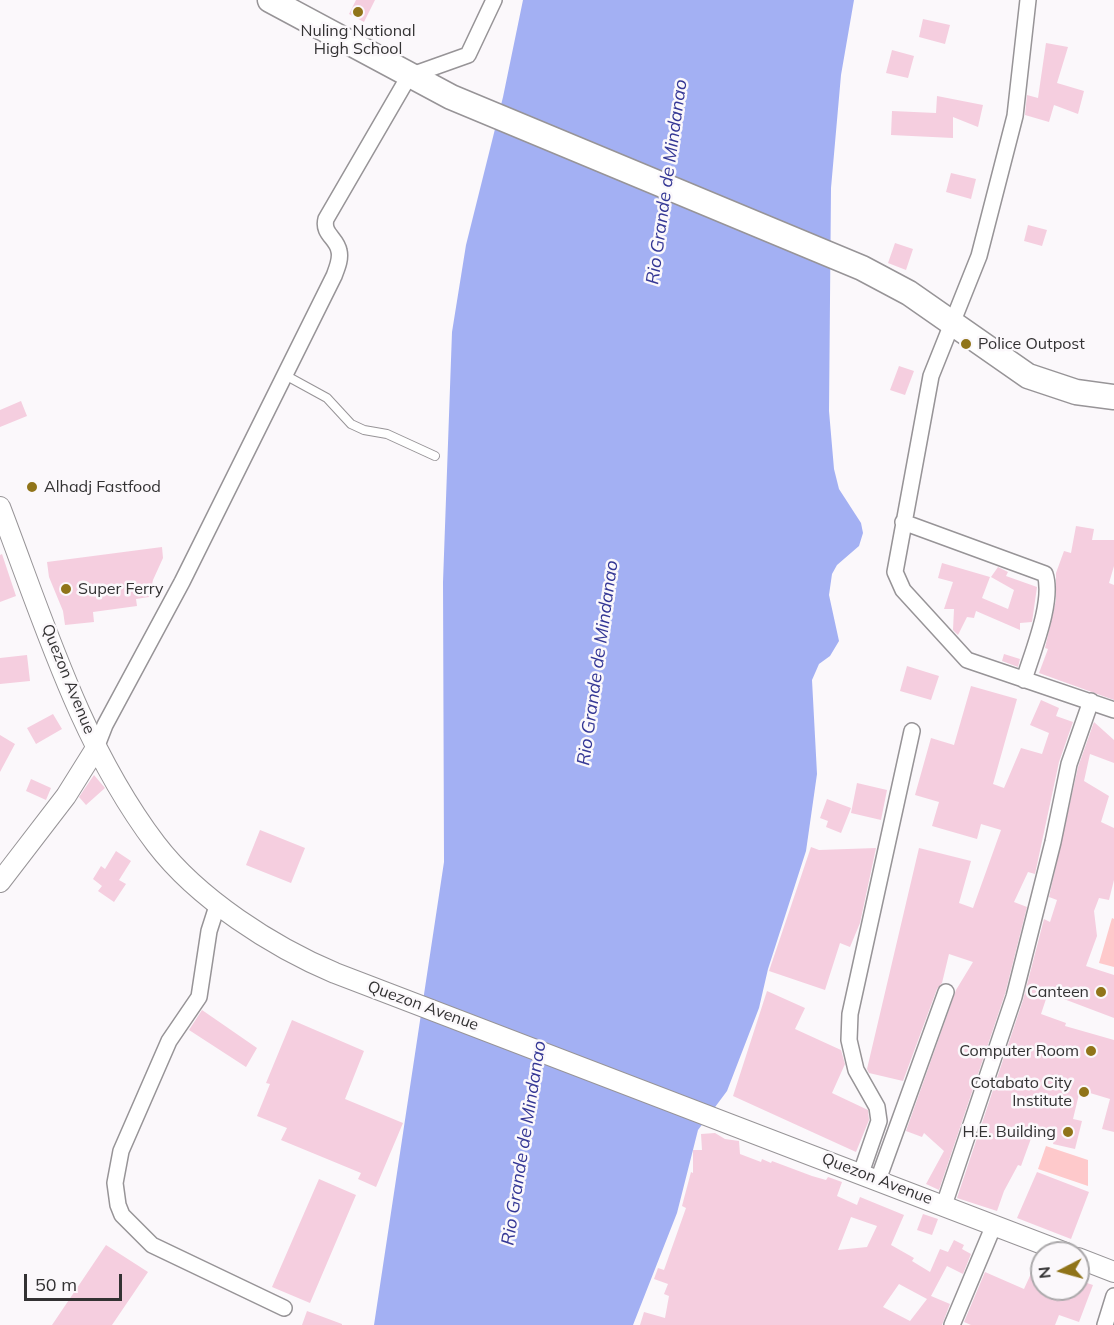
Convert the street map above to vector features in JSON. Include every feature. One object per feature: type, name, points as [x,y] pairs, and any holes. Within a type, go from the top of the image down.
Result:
[{"type":"main road","points":[[270,0],[409,76],[477,109],[862,268],[909,293],[1028,376],[1076,392],[1114,397]]},
{"type":"street","points":[[0,882],[66,796],[96,748],[105,725],[182,582],[285,375],[339,261],[339,248],[326,230],[326,219],[409,76],[468,55],[494,0]]},
{"type":"street","points":[[1028,0],[1015,116],[979,256],[931,376],[895,572],[903,590],[967,660],[1114,710]]},
{"type":"street","name":"Quezon Avenue","points":[[0,507],[70,688],[96,748],[157,845],[175,866],[218,903],[268,939],[314,964],[1036,1241]]},
{"type":"street","points":[[903,522],[1045,574],[1047,584],[1042,620],[1024,680]]},
{"type":"street","points":[[944,1205],[1014,997],[1053,842],[1069,764],[1090,701]]},
{"type":"street","points":[[870,1177],[879,1121],[877,1107],[856,1070],[849,1040],[850,1014],[912,731]]},
{"type":"street","points":[[218,903],[209,931],[199,997],[169,1041],[148,1086],[121,1151],[116,1194],[122,1215],[152,1245],[284,1308]]},
{"type":"street","points":[[870,1177],[946,992]]},
{"type":"street","points":[[952,1325],[994,1224]]},
{"type":"street","points":[[1090,1263],[1114,1272]]},
{"type":"street","points":[[1105,1325],[1114,1296]]},
{"type":"lane","points":[[285,375],[327,398],[351,424],[364,430],[387,434],[435,456]]},
{"type":"shaded area","points":[[1112,918],[1114,919],[1114,967],[1099,963]]},
{"type":"shaded area","points":[[1046,1146],[1088,1160],[1088,1186],[1038,1169]]},
{"type":"water","name":"Rio Grande de Mindanao","points":[[523,0],[854,0],[841,75],[831,188],[829,411],[834,469],[839,489],[861,523],[863,533],[859,546],[837,565],[832,574],[829,595],[839,641],[830,656],[819,664],[812,680],[817,774],[806,851],[768,969],[759,1008],[727,1091],[698,1130],[677,1213],[633,1325],[374,1325],[444,862],[443,582],[452,332],[466,245],[503,97]]},
{"type":"building","points":[[356,0],[375,0],[364,22],[349,14]]},
{"type":"building","points":[[923,19],[950,25],[945,44],[919,37]]},
{"type":"building","points":[[1046,43],[1068,47],[1057,83],[1084,91],[1078,114],[1054,105],[1049,122],[1025,115],[1027,95],[1038,98]]},
{"type":"building","points":[[892,50],[914,56],[908,78],[886,73]]},
{"type":"building","points":[[937,96],[983,105],[978,127],[953,117],[953,138],[891,135],[892,111],[936,113]]},
{"type":"building","points":[[951,173],[976,179],[971,199],[946,192]]},
{"type":"building","points":[[1028,225],[1047,230],[1042,246],[1024,241]]},
{"type":"building","points":[[895,243],[913,249],[906,270],[888,263]]},
{"type":"building","points":[[899,366],[914,371],[905,395],[890,390]]},
{"type":"building","points":[[21,401],[27,416],[0,427],[0,410]]},
{"type":"building","points":[[1076,526],[1094,529],[1092,540],[1114,540],[1114,566],[1109,583],[1114,585],[1114,700],[1039,673],[1048,649],[1045,648],[1056,600],[1056,573],[1064,551],[1071,553]]},
{"type":"building","points":[[162,547],[163,558],[153,580],[149,597],[136,599],[137,606],[93,612],[94,622],[65,625],[63,611],[49,577],[47,562]]},
{"type":"building","points":[[2,554],[16,596],[0,602],[0,555]]},
{"type":"building","points":[[942,563],[990,577],[982,598],[1008,609],[1014,590],[991,577],[998,567],[1008,572],[1006,576],[1037,587],[1032,622],[1020,623],[1020,630],[976,611],[974,618],[967,617],[958,635],[953,630],[954,609],[944,609],[953,582],[938,578]]},
{"type":"building","points":[[1004,654],[1020,659],[1018,667],[1002,661]]},
{"type":"building","points":[[27,655],[30,681],[0,684],[0,658]]},
{"type":"building","points":[[907,666],[939,676],[931,700],[900,691]]},
{"type":"building","points":[[971,686],[1017,699],[993,784],[1004,788],[1021,748],[1042,754],[1049,733],[1030,725],[1041,700],[1059,708],[1056,716],[1073,722],[1059,762],[1035,874],[1028,872],[1014,902],[1027,907],[1005,994],[939,1190],[926,1184],[944,1151],[924,1133],[922,1137],[906,1131],[956,990],[973,962],[949,954],[942,983],[937,989],[903,1081],[869,1073],[867,1069],[919,848],[971,861],[959,903],[973,908],[1001,830],[981,824],[977,839],[932,826],[939,802],[915,795],[931,738],[954,745]]},
{"type":"building","points":[[53,714],[62,729],[36,744],[27,728]]},
{"type":"building","points":[[1094,722],[1114,740],[1114,763],[1090,754],[1084,781],[1109,796],[1101,822],[1114,828],[1114,880],[1109,900],[1099,898],[1094,911],[1097,936],[1086,966],[1114,975],[1114,1018],[1048,993],[1041,1014],[1066,1023],[1065,1026],[1114,1040],[1114,1132],[1102,1129],[1110,1099],[1080,1090],[1073,1119],[1082,1121],[1075,1149],[1053,1144],[1054,1139],[1033,1133],[1021,1166],[1018,1165],[1004,1191],[997,1211],[957,1198],[1023,1000],[1044,919],[1050,922],[1057,900],[1049,897],[1078,767]]},
{"type":"building","points":[[0,735],[15,744],[0,772]]},
{"type":"building","points":[[94,775],[105,788],[86,805],[79,797]]},
{"type":"building","points":[[31,779],[51,788],[46,800],[26,791]]},
{"type":"building","points":[[857,783],[887,790],[881,820],[851,813]]},
{"type":"building","points":[[827,799],[851,808],[841,833],[826,827],[828,821],[820,818]]},
{"type":"building","points":[[260,830],[305,848],[291,883],[246,865]]},
{"type":"building","points":[[811,847],[819,850],[876,848],[860,923],[850,947],[840,943],[825,990],[769,971]]},
{"type":"building","points":[[116,851],[131,861],[119,880],[126,884],[114,902],[98,891],[102,886],[93,879],[101,866],[105,869]]},
{"type":"building","points":[[767,991],[805,1008],[795,1029],[841,1050],[845,1064],[832,1093],[868,1110],[869,1120],[856,1152],[733,1096]]},
{"type":"building","points":[[202,1010],[257,1048],[246,1067],[189,1030]]},
{"type":"building","points":[[292,1020],[364,1051],[345,1099],[403,1123],[376,1187],[358,1179],[361,1173],[281,1140],[287,1128],[257,1116],[270,1084],[266,1083]]},
{"type":"building","points":[[715,1133],[725,1139],[739,1141],[740,1154],[761,1162],[762,1159],[771,1163],[772,1161],[812,1176],[826,1180],[828,1177],[842,1182],[837,1196],[857,1205],[860,1197],[904,1215],[891,1245],[914,1258],[912,1261],[930,1272],[940,1249],[948,1252],[954,1240],[964,1245],[962,1249],[971,1254],[963,1274],[947,1266],[931,1296],[950,1304],[942,1325],[640,1325],[644,1312],[665,1318],[669,1296],[664,1294],[668,1284],[654,1279],[658,1268],[664,1270],[686,1208],[682,1206],[691,1172],[693,1173],[693,1150],[702,1150],[701,1134]],"holes":[[[851,1217],[877,1226],[867,1247],[838,1250]],[[899,1284],[927,1299],[910,1321],[883,1307]]]},
{"type":"building","points":[[1037,1172],[1089,1192],[1071,1239],[1017,1218]]},
{"type":"building","points":[[319,1179],[356,1195],[310,1303],[272,1287]]},
{"type":"building","points":[[923,1214],[938,1219],[932,1235],[917,1230]]},
{"type":"building","points":[[106,1245],[148,1272],[112,1325],[52,1325]]},
{"type":"building","points":[[985,1272],[1024,1289],[1030,1276],[1030,1301],[1087,1301],[1079,1322],[1059,1315],[1055,1325],[971,1325],[964,1322]]},
{"type":"building","points":[[307,1311],[342,1324],[342,1325],[302,1325]]},
{"type":"place","name":"Nuling National High School","points":[[358,12]]},
{"type":"place","name":"Police Outpost","points":[[966,344]]},
{"type":"place","name":"Alhadj Fastfood","points":[[32,487]]},
{"type":"place","name":"Super Ferry","points":[[66,589]]},
{"type":"place","name":"Canteen","points":[[1101,992]]},
{"type":"place","name":"Computer Room","points":[[1091,1051]]},
{"type":"place","name":"Cotabato City Institute","points":[[1084,1092]]},
{"type":"place","name":"H.E. Building","points":[[1068,1132]]}]
